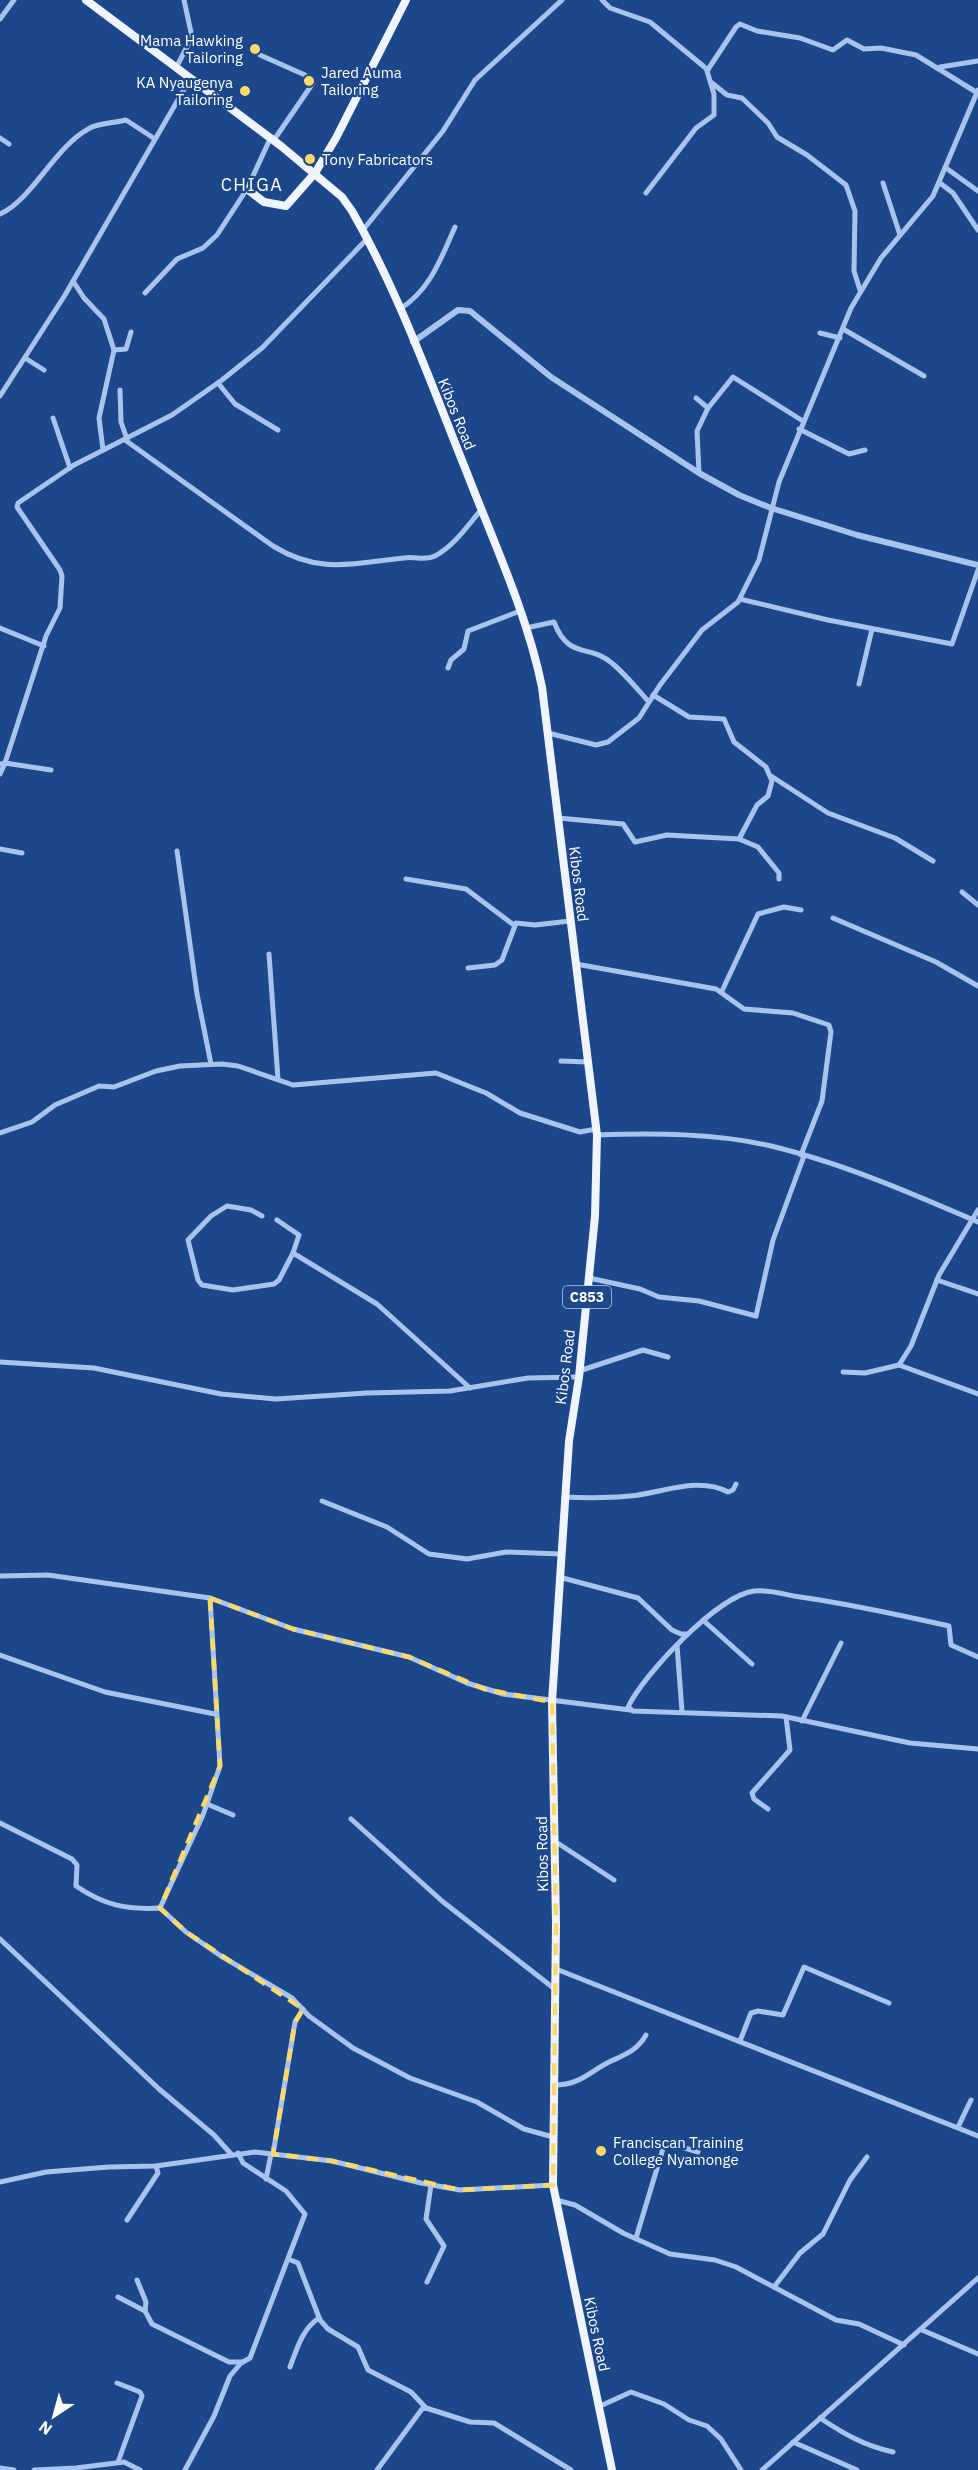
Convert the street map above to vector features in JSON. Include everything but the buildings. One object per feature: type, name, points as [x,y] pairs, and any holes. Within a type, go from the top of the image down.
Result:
[{"type":"main road","name":"Kibos Road","points":[[86,0],[272,139],[342,197],[365,234],[400,309],[481,510],[520,611],[538,666],[597,1132],[595,1216],[564,1497],[552,1702],[556,1842],[553,2185],[612,2470]]},
{"type":"main road","points":[[247,189],[264,202],[286,206],[315,173],[406,0]]},
{"type":"street","points":[[0,19],[14,0]]},
{"type":"street","points":[[176,68],[192,37],[184,0]]},
{"type":"street","points":[[0,774],[44,646],[60,608],[62,573],[17,505],[70,468],[172,415],[218,383],[262,348],[365,234],[443,131],[472,84],[562,0]]},
{"type":"street","points":[[602,0],[610,8],[650,22],[708,69],[711,82],[714,115],[696,128],[646,193]]},
{"type":"street","points":[[548,733],[603,744],[628,728],[702,630],[740,599],[759,560],[771,508],[799,429],[860,290],[900,235],[926,206],[940,183],[977,91],[916,54],[864,49],[847,40],[833,50],[800,39],[757,31],[740,24],[708,69]]},
{"type":"street","points":[[145,293],[177,259],[208,245],[247,189],[272,139],[276,137],[313,83],[305,75],[260,55]]},
{"type":"street","points":[[939,68],[978,61]]},
{"type":"street","points":[[0,396],[73,281],[190,79]]},
{"type":"street","points":[[711,82],[728,95],[742,98],[768,123],[777,137],[807,155],[846,185],[855,211],[854,271],[860,290]]},
{"type":"street","points":[[972,102],[978,107]]},
{"type":"street","points":[[0,214],[21,198],[60,153],[88,129],[126,120],[155,139]]},
{"type":"street","points":[[0,138],[9,144]]},
{"type":"street","points":[[946,168],[978,191]]},
{"type":"street","points":[[883,183],[900,235]]},
{"type":"street","points":[[940,183],[953,194],[978,230]]},
{"type":"street","points":[[400,309],[416,298],[426,286],[455,227]]},
{"type":"street","points":[[73,281],[84,298],[104,320],[114,350],[99,418],[103,450]]},
{"type":"street","points":[[413,342],[458,310],[470,311],[551,377],[699,473],[739,495],[771,508],[857,535],[978,565]]},
{"type":"street","points":[[843,329],[924,376]]},
{"type":"street","points":[[114,350],[126,349],[131,332]]},
{"type":"street","points":[[820,333],[840,338]]},
{"type":"street","points":[[26,358],[44,370]]},
{"type":"street","points":[[699,473],[697,431],[708,408],[733,377],[803,421]]},
{"type":"street","points":[[218,383],[235,404],[278,430]]},
{"type":"street","points":[[120,390],[121,422],[126,440],[273,546],[289,554],[327,565],[350,566],[402,558],[432,557],[450,544],[481,510]]},
{"type":"street","points":[[696,398],[708,408]]},
{"type":"street","points":[[53,418],[70,468]]},
{"type":"street","points":[[799,429],[849,454],[865,450]]},
{"type":"street","points":[[740,599],[873,629],[954,643],[978,570]]},
{"type":"street","points":[[448,668],[451,660],[464,649],[468,631],[520,611]]},
{"type":"street","points":[[526,628],[554,622],[561,638],[568,646],[612,662],[649,702]]},
{"type":"street","points":[[0,628],[44,646]]},
{"type":"street","points":[[859,684],[873,629]]},
{"type":"street","points":[[653,695],[689,717],[724,719],[734,742],[759,760],[771,776],[828,813],[895,838],[933,861]]},
{"type":"street","points":[[2,764],[51,770]]},
{"type":"street","points":[[739,839],[757,805],[768,796],[771,776]]},
{"type":"street","points":[[558,818],[625,825],[631,840],[635,842],[667,835],[739,839],[760,849],[779,873],[779,879]]},
{"type":"street","points":[[0,849],[22,853]]},
{"type":"street","points":[[177,851],[197,994],[211,1064]]},
{"type":"street","points":[[406,879],[466,890],[514,925],[570,921]]},
{"type":"street","points":[[962,892],[978,905]]},
{"type":"street","points":[[722,991],[758,914],[784,906],[801,910]]},
{"type":"street","points":[[833,918],[936,962],[978,986]]},
{"type":"street","points":[[468,968],[495,965],[502,960],[514,925]]},
{"type":"street","points":[[269,954],[278,1079]]},
{"type":"street","points":[[575,963],[722,991],[744,1009],[793,1013],[819,1020],[830,1027],[822,1101],[770,1250],[756,1316],[699,1301],[659,1297],[640,1289],[589,1278]]},
{"type":"street","points":[[561,1061],[588,1062]]},
{"type":"street","points":[[0,1133],[32,1122],[55,1105],[94,1088],[114,1087],[156,1071],[180,1066],[238,1065],[293,1085],[436,1073],[486,1093],[520,1113],[580,1132],[656,1134],[734,1140],[770,1146],[849,1170],[975,1221]]},
{"type":"street","points":[[262,1216],[251,1210],[227,1206],[192,1233],[188,1240],[198,1280],[202,1284],[233,1290],[274,1284],[279,1280],[293,1253],[299,1235],[277,1220]]},
{"type":"street","points":[[899,1365],[911,1346],[937,1280],[957,1241],[975,1221],[978,1209]]},
{"type":"street","points":[[293,1253],[377,1304],[470,1388]]},
{"type":"street","points":[[937,1280],[978,1294]]},
{"type":"street","points":[[0,1362],[94,1368],[254,1398],[308,1398],[367,1392],[427,1392],[470,1388],[528,1378],[579,1374],[643,1350],[668,1357]]},
{"type":"street","points":[[843,1372],[865,1373],[899,1365],[978,1394]]},
{"type":"street","points":[[564,1497],[628,1496],[693,1486],[719,1487],[728,1492],[733,1490],[736,1484]]},
{"type":"street","points":[[322,1501],[387,1527],[429,1554],[467,1559],[506,1552],[560,1554]]},
{"type":"street","points":[[0,1576],[48,1575],[210,1598],[293,1629],[399,1654],[484,1689],[552,1702],[630,1710],[786,1717],[910,1743],[978,1749]]},
{"type":"street","points":[[559,1577],[638,1598],[672,1630],[687,1634]]},
{"type":"street","points":[[630,1710],[630,1703],[687,1634],[720,1607],[748,1593],[759,1591],[840,1603],[949,1626],[951,1645],[978,1658]]},
{"type":"street","points":[[160,1908],[207,1804],[220,1761],[215,1714],[210,1598]]},
{"type":"street","points":[[704,1621],[752,1664]]},
{"type":"street","points":[[802,1721],[841,1643]]},
{"type":"street","points":[[677,1645],[682,1711]]},
{"type":"street","points":[[0,1655],[105,1692],[215,1714]]},
{"type":"street","points":[[768,1809],[754,1799],[752,1793],[791,1748],[786,1717]]},
{"type":"street","points":[[207,1804],[233,1815]]},
{"type":"street","points":[[351,1819],[442,1901],[556,1990]]},
{"type":"street","points":[[0,1823],[72,1859],[77,1865],[76,1886],[99,1899],[125,1909],[160,1908],[186,1932],[292,1998],[353,2048],[410,2078],[477,2102],[524,2129],[553,2137]]},
{"type":"street","points":[[556,1842],[614,1880]]},
{"type":"street","points":[[0,1939],[159,2089],[214,2135],[243,2163],[294,2198],[305,2214],[254,2350],[249,2360],[230,2376],[214,2416],[184,2470]]},
{"type":"street","points":[[740,2041],[751,2013],[758,2011],[783,2015],[804,1967],[889,2003]]},
{"type":"street","points":[[556,1969],[978,2136]]},
{"type":"street","points":[[266,2179],[295,2022],[303,2009]]},
{"type":"street","points":[[554,2085],[586,2078],[609,2062],[637,2048],[646,2036]]},
{"type":"street","points":[[958,2127],[971,2100]]},
{"type":"street","points":[[636,2238],[664,2142],[698,2152]]},
{"type":"street","points":[[0,2182],[29,2175],[87,2168],[156,2166],[234,2154],[272,2154],[332,2161],[431,2185],[474,2191],[553,2185]]},
{"type":"street","points":[[774,2287],[800,2253],[823,2234],[849,2181],[867,2157]]},
{"type":"street","points":[[127,2220],[158,2174],[156,2166]]},
{"type":"street","points":[[427,2282],[444,2246],[426,2219],[431,2185]]},
{"type":"street","points":[[556,2200],[575,2205],[670,2254],[725,2262],[836,2320],[859,2324],[904,2345]]},
{"type":"street","points":[[288,2259],[298,2264],[319,2318],[328,2329],[358,2347],[368,2370],[411,2392],[426,2408],[470,2422],[494,2423],[571,2470]]},
{"type":"street","points":[[762,2470],[978,2278]]},
{"type":"street","points":[[137,2280],[146,2302],[145,2311]]},
{"type":"street","points":[[118,2297],[145,2311],[152,2324],[229,2362],[244,2362]]},
{"type":"street","points":[[290,2367],[300,2341],[310,2325],[319,2318]]},
{"type":"street","points":[[922,2330],[978,2354]]},
{"type":"street","points":[[117,2383],[138,2391],[142,2396],[118,2462]]},
{"type":"street","points":[[598,2407],[631,2392],[664,2404],[688,2420],[711,2429],[728,2449],[741,2470]]},
{"type":"street","points":[[377,2470],[422,2409],[426,2408]]},
{"type":"street","points":[[820,2418],[849,2438],[871,2448],[893,2452]]},
{"type":"street","points":[[793,2442],[857,2470]]},
{"type":"street","points":[[34,2470],[75,2469],[118,2462],[129,2463],[140,2470]]},
{"type":"street","points":[[0,2468],[14,2470]]},
{"type":"highlighted area","points":[[210,1598],[293,1629],[409,1657],[484,1689],[552,1702],[556,1923],[553,2185],[460,2190],[332,2161],[273,2154],[295,2022],[303,2009],[186,1932],[160,1908],[220,1766]]},
{"type":"place","name":"Mama Hawking Tailoring","points":[[255,49]]},
{"type":"place","name":"Jared Auma Tailoring","points":[[309,81]]},
{"type":"place","name":"KA Nyaugenya Tailoring","points":[[245,91]]},
{"type":"place","name":"Tony Fabricators","points":[[310,159]]},
{"type":"place","name":"Franciscan Training College Nyamonge","points":[[601,2151]]},
{"type":"district","name":"CHIGA","points":[[252,184]]}]
